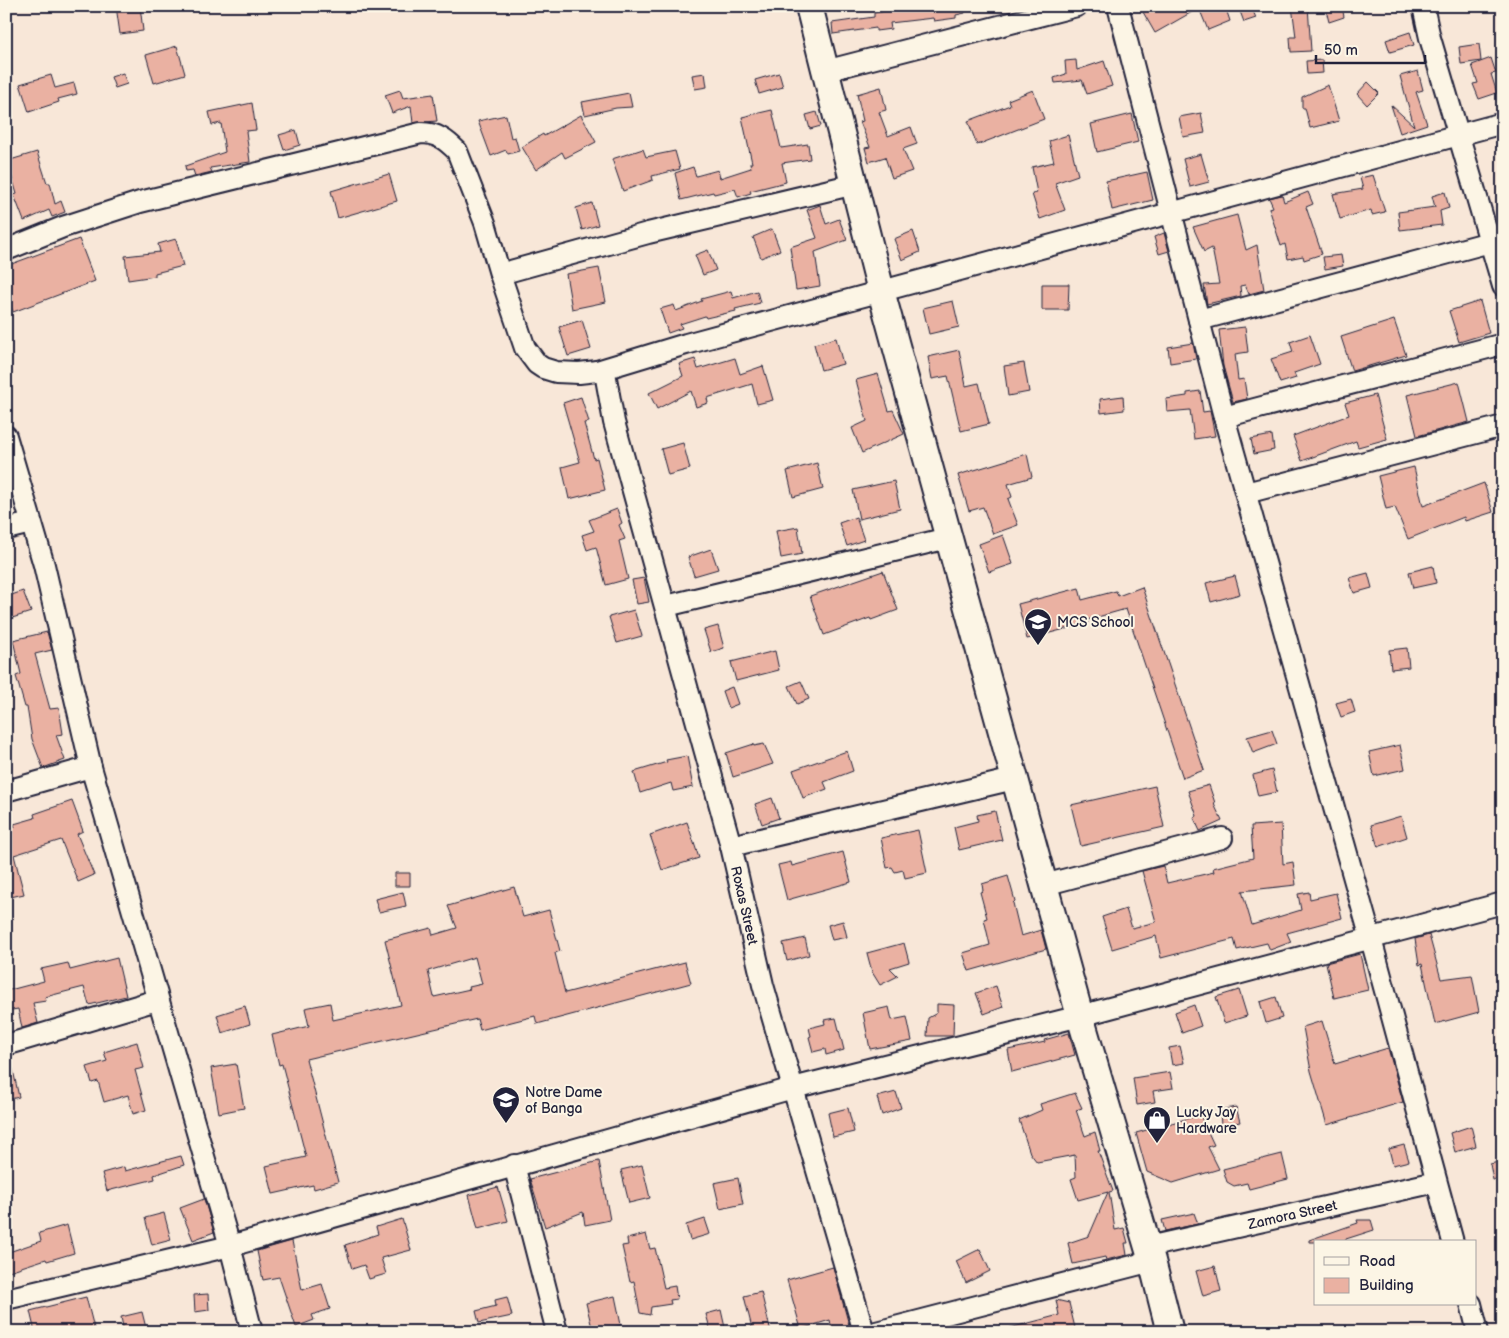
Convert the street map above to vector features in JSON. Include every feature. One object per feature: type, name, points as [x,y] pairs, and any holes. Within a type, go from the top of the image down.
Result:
[{"type":"main road","points":[[808,6],[881,291],[948,538],[1080,1016],[1150,1254],[1170,1332]]},
{"type":"street","points":[[825,71],[1076,6]]},
{"type":"street","points":[[1118,6],[1224,417],[1371,939],[1452,1240]]},
{"type":"street","points":[[1422,6],[1503,286]]},
{"type":"street","points":[[6,250],[63,227],[140,202],[422,133],[432,133],[449,142],[457,151],[485,224],[523,343],[537,364],[543,368],[556,372],[579,373],[597,371],[686,344],[1503,123]]},
{"type":"street","points":[[500,274],[648,233],[854,184]]},
{"type":"street","points":[[1199,320],[1490,242]]},
{"type":"street","points":[[1224,417],[1503,344]]},
{"type":"street","name":"Roxas Street","points":[[597,371],[606,378],[614,422],[731,846],[763,985],[864,1332]]},
{"type":"street","points":[[1246,493],[1503,426]]},
{"type":"street","points":[[6,436],[44,565],[91,767],[140,930],[157,1000],[230,1246],[252,1332]]},
{"type":"street","points":[[6,529],[31,523]]},
{"type":"street","points":[[666,606],[948,538]]},
{"type":"street","points":[[6,792],[91,767]]},
{"type":"street","points":[[731,846],[1014,779]]},
{"type":"street","points":[[1044,885],[1222,838]]},
{"type":"street","points":[[6,1299],[230,1246],[793,1088],[1080,1016],[1503,903]]},
{"type":"street","points":[[6,1045],[157,1000]]},
{"type":"street","points":[[514,1165],[557,1332]]},
{"type":"street","name":"Zamora Street","points":[[876,1332],[1150,1254],[1436,1182]]},
{"type":"street","points":[[1472,1306],[1478,1332]]},
{"type":"building","points":[[116,6],[140,6],[143,31],[120,34]]},
{"type":"building","points":[[918,6],[964,6],[965,13],[956,15],[956,18],[934,21],[933,18],[890,23],[891,29],[876,31],[876,28],[833,34],[832,23],[874,17],[874,13]]},
{"type":"building","points":[[1154,6],[1159,11],[1168,6],[1225,6],[1230,21],[1208,30],[1199,8],[1155,33],[1143,12]]},
{"type":"building","points":[[1238,6],[1251,6],[1256,18],[1244,22]]},
{"type":"building","points":[[1292,6],[1308,6],[1311,51],[1291,52],[1290,37],[1296,37]]},
{"type":"building","points":[[1325,6],[1342,6],[1344,17],[1329,22]]},
{"type":"building","points":[[1410,32],[1414,45],[1390,52],[1386,40]]},
{"type":"building","points":[[1479,44],[1481,61],[1461,64],[1459,47]]},
{"type":"building","points":[[177,46],[185,74],[154,83],[146,55]]},
{"type":"building","points":[[1491,58],[1496,73],[1491,74],[1497,93],[1479,99],[1473,84],[1478,83],[1472,65]]},
{"type":"building","points":[[1076,60],[1077,70],[1104,61],[1112,86],[1087,94],[1082,80],[1055,83],[1054,78],[1066,74],[1065,61]]},
{"type":"building","points":[[1322,60],[1323,73],[1307,74],[1306,61]]},
{"type":"building","points":[[1418,71],[1423,90],[1416,92],[1427,124],[1400,133],[1391,105],[1414,126],[1400,76]]},
{"type":"building","points":[[123,73],[127,84],[115,88],[111,77]]},
{"type":"building","points":[[705,73],[707,87],[695,89],[692,75]]},
{"type":"building","points":[[779,73],[783,87],[759,94],[755,80]]},
{"type":"building","points":[[51,75],[55,88],[74,83],[77,94],[58,99],[59,102],[29,112],[20,84]]},
{"type":"building","points":[[1368,82],[1379,93],[1367,105],[1357,94]]},
{"type":"building","points":[[1328,85],[1339,121],[1310,128],[1305,108],[1302,108],[1302,97]]},
{"type":"building","points":[[881,87],[886,110],[879,112],[888,136],[911,127],[917,144],[903,149],[912,171],[892,178],[885,157],[869,162],[865,148],[870,147],[860,122],[863,121],[857,94]]},
{"type":"building","points":[[400,90],[403,98],[433,94],[437,121],[413,123],[411,106],[392,113],[385,95]]},
{"type":"building","points":[[1033,90],[1044,119],[977,145],[968,121],[1010,105],[1008,100]]},
{"type":"building","points":[[629,93],[632,107],[616,108],[585,115],[582,102]]},
{"type":"building","points":[[252,103],[256,130],[246,131],[250,162],[210,168],[212,172],[195,176],[193,170],[186,171],[185,166],[225,152],[221,123],[212,125],[209,112]]},
{"type":"building","points":[[772,110],[781,148],[808,144],[810,159],[782,163],[786,182],[750,191],[751,193],[738,197],[735,189],[681,200],[675,173],[693,167],[696,176],[718,170],[720,178],[751,168],[750,163],[752,163],[742,117]]},
{"type":"building","points":[[817,112],[821,126],[810,129],[806,115]]},
{"type":"building","points":[[1201,113],[1205,133],[1183,137],[1179,117]]},
{"type":"building","points":[[1132,114],[1138,142],[1097,152],[1091,124]]},
{"type":"building","points":[[506,115],[511,138],[515,137],[519,151],[508,154],[506,150],[491,156],[478,121]]},
{"type":"building","points":[[581,115],[596,142],[565,158],[562,152],[536,170],[522,147]]},
{"type":"building","points":[[296,130],[300,145],[284,150],[279,135]]},
{"type":"building","points":[[1068,135],[1078,175],[1055,183],[1065,210],[1040,219],[1032,194],[1037,193],[1032,167],[1054,162],[1049,141]]},
{"type":"building","points":[[643,149],[646,157],[675,151],[680,169],[652,176],[653,180],[623,191],[612,159]]},
{"type":"building","points":[[37,152],[47,183],[50,183],[55,204],[61,201],[65,212],[52,217],[49,210],[24,221],[14,195],[17,194],[7,161]]},
{"type":"building","points":[[1201,154],[1209,182],[1190,187],[1183,159]]},
{"type":"building","points":[[1147,172],[1153,200],[1112,210],[1106,181]]},
{"type":"building","points":[[389,174],[397,201],[338,218],[331,191]]},
{"type":"building","points":[[1373,175],[1385,212],[1372,215],[1371,210],[1340,219],[1333,194],[1363,189],[1360,178]]},
{"type":"building","points":[[1308,192],[1313,204],[1306,207],[1322,254],[1304,260],[1303,256],[1288,259],[1285,244],[1281,246],[1269,208],[1273,207],[1269,198],[1282,195],[1284,202]]},
{"type":"building","points":[[1445,192],[1449,208],[1440,211],[1442,225],[1400,230],[1398,212],[1435,207],[1432,196]]},
{"type":"building","points":[[592,203],[598,225],[582,230],[576,208]]},
{"type":"building","points":[[820,205],[826,224],[839,219],[847,240],[815,252],[820,286],[796,290],[790,247],[817,238],[807,210]]},
{"type":"building","points":[[1237,215],[1246,250],[1257,245],[1264,290],[1249,294],[1245,285],[1240,286],[1241,296],[1207,304],[1204,285],[1219,284],[1212,248],[1204,252],[1193,227]]},
{"type":"building","points":[[772,229],[780,250],[761,258],[753,237]]},
{"type":"building","points":[[913,231],[920,252],[902,260],[894,239]]},
{"type":"building","points":[[1164,233],[1169,251],[1159,254],[1154,237]]},
{"type":"building","points":[[79,239],[95,281],[13,312],[6,294],[6,266]]},
{"type":"building","points":[[176,239],[183,266],[155,273],[155,276],[128,280],[125,256],[160,252],[158,244]]},
{"type":"building","points":[[708,250],[716,270],[703,275],[695,255]]},
{"type":"building","points":[[1341,255],[1343,266],[1325,269],[1323,257]]},
{"type":"building","points":[[599,268],[606,302],[572,309],[566,274]]},
{"type":"building","points":[[1042,284],[1069,284],[1068,310],[1042,310]]},
{"type":"building","points":[[731,291],[733,298],[757,291],[760,303],[735,309],[736,311],[706,318],[705,316],[680,324],[682,328],[668,333],[660,309],[674,305],[676,311],[702,301],[701,299]]},
{"type":"building","points":[[953,301],[959,327],[929,334],[923,308]]},
{"type":"building","points":[[1480,301],[1489,333],[1459,342],[1449,311]]},
{"type":"building","points":[[582,320],[591,349],[568,356],[559,327]]},
{"type":"building","points":[[1394,320],[1406,355],[1352,371],[1341,337]]},
{"type":"building","points":[[1245,327],[1248,352],[1235,354],[1238,380],[1244,379],[1247,399],[1233,402],[1223,366],[1219,330]]},
{"type":"building","points":[[1310,335],[1320,364],[1294,373],[1296,378],[1280,383],[1271,359],[1293,352],[1290,342]]},
{"type":"building","points":[[836,338],[843,364],[821,370],[814,344]]},
{"type":"building","points":[[1193,343],[1196,359],[1170,363],[1168,347]]},
{"type":"building","points":[[959,350],[966,386],[979,383],[989,424],[961,431],[948,376],[932,379],[928,357]]},
{"type":"building","points":[[735,358],[740,374],[763,366],[773,400],[757,404],[752,384],[707,398],[708,403],[696,407],[691,391],[657,409],[649,393],[683,376],[679,364],[695,359],[698,369]]},
{"type":"building","points":[[1024,363],[1029,392],[1008,396],[1004,366]]},
{"type":"building","points":[[878,374],[889,411],[893,410],[904,434],[862,453],[852,428],[867,421],[856,380]]},
{"type":"building","points":[[1459,382],[1469,422],[1417,436],[1407,395]]},
{"type":"building","points":[[1200,391],[1203,412],[1210,411],[1215,436],[1194,439],[1190,410],[1167,412],[1166,399],[1187,396],[1187,393]]},
{"type":"building","points":[[1375,395],[1387,439],[1358,447],[1356,441],[1302,461],[1293,436],[1349,415],[1345,403]]},
{"type":"building","points":[[1123,396],[1124,410],[1101,413],[1100,399]]},
{"type":"building","points":[[581,397],[589,422],[584,423],[594,459],[597,458],[605,490],[569,499],[562,467],[580,462],[563,403]]},
{"type":"building","points":[[1272,435],[1274,450],[1254,454],[1251,439]]},
{"type":"building","points":[[683,443],[690,469],[668,475],[661,449]]},
{"type":"building","points":[[1027,454],[1032,477],[1008,484],[1012,497],[1008,499],[1018,525],[993,534],[983,507],[969,511],[958,475]]},
{"type":"building","points":[[817,463],[823,489],[793,497],[787,471]]},
{"type":"building","points":[[1414,467],[1423,506],[1484,483],[1493,512],[1465,521],[1464,517],[1408,539],[1395,507],[1386,509],[1378,476]]},
{"type":"building","points":[[894,481],[900,509],[859,519],[853,490]]},
{"type":"building","points":[[617,509],[622,523],[619,525],[625,539],[619,541],[628,579],[606,585],[596,547],[587,550],[582,535],[594,531],[589,520]]},
{"type":"building","points":[[856,517],[864,540],[847,546],[839,523]]},
{"type":"building","points":[[798,527],[802,554],[781,558],[776,531]]},
{"type":"building","points":[[1003,535],[1013,564],[989,572],[979,544]]},
{"type":"building","points":[[711,549],[718,569],[694,576],[688,557]]},
{"type":"building","points":[[1433,566],[1436,583],[1413,588],[1409,572]]},
{"type":"building","points":[[883,571],[898,610],[824,635],[810,596]]},
{"type":"building","points":[[1368,573],[1372,588],[1354,593],[1349,578]]},
{"type":"building","points":[[1235,576],[1240,594],[1211,602],[1206,583]]},
{"type":"building","points":[[644,578],[649,602],[637,604],[632,580]]},
{"type":"building","points":[[1142,587],[1204,770],[1183,778],[1126,609],[1087,620],[1088,623],[1027,639],[1018,604],[1079,588],[1082,600],[1116,591],[1118,596]]},
{"type":"building","points":[[23,591],[31,612],[6,620],[6,597]]},
{"type":"building","points":[[634,610],[642,636],[617,643],[609,617]]},
{"type":"building","points":[[718,626],[724,648],[711,652],[704,630]]},
{"type":"building","points":[[47,632],[52,650],[35,654],[50,709],[59,708],[63,734],[56,735],[65,760],[43,768],[32,739],[27,707],[25,707],[16,676],[21,674],[13,640]]},
{"type":"building","points":[[1407,648],[1409,667],[1391,669],[1389,650]]},
{"type":"building","points":[[775,651],[779,670],[736,681],[731,662]]},
{"type":"building","points":[[801,681],[809,699],[797,704],[789,686]]},
{"type":"building","points":[[732,687],[738,704],[728,708],[722,691]]},
{"type":"building","points":[[1351,699],[1355,712],[1341,717],[1336,703]]},
{"type":"building","points":[[1272,730],[1277,744],[1253,753],[1247,737]]},
{"type":"building","points":[[754,744],[754,746],[764,744],[773,764],[733,777],[726,753]]},
{"type":"building","points":[[1400,745],[1405,769],[1374,776],[1369,752]]},
{"type":"building","points":[[847,751],[853,771],[824,782],[827,789],[803,798],[793,770]]},
{"type":"building","points":[[687,756],[693,787],[673,791],[671,783],[640,793],[634,772],[667,762],[666,760]]},
{"type":"building","points":[[1272,770],[1277,792],[1258,796],[1253,775]]},
{"type":"building","points":[[1209,785],[1214,804],[1222,821],[1200,831],[1194,818],[1197,816],[1188,791]]},
{"type":"building","points":[[1155,786],[1164,827],[1081,846],[1071,805]]},
{"type":"building","points":[[772,798],[779,818],[762,824],[755,804]]},
{"type":"building","points":[[72,801],[83,831],[77,834],[94,875],[78,882],[61,840],[14,855],[24,894],[6,898],[6,829],[15,827],[14,824],[35,818],[34,814]]},
{"type":"building","points":[[995,811],[1002,840],[959,850],[954,827],[978,821],[977,815]]},
{"type":"building","points":[[1401,816],[1407,837],[1378,847],[1371,825]]},
{"type":"building","points":[[687,822],[699,858],[662,870],[650,835]]},
{"type":"building","points":[[1281,824],[1283,864],[1293,862],[1296,885],[1242,891],[1252,925],[1301,910],[1298,894],[1309,892],[1310,899],[1336,893],[1342,918],[1287,933],[1291,942],[1270,950],[1267,943],[1237,950],[1234,939],[1161,958],[1156,936],[1112,949],[1102,917],[1126,909],[1132,928],[1156,922],[1142,871],[1163,866],[1167,883],[1214,872],[1213,868],[1253,858],[1251,826]]},
{"type":"building","points":[[918,830],[927,873],[905,878],[903,870],[895,872],[892,867],[887,868],[881,838]]},
{"type":"building","points":[[843,852],[851,882],[787,900],[778,865],[791,862],[792,866]]},
{"type":"building","points":[[395,873],[410,873],[410,886],[395,886]]},
{"type":"building","points":[[1008,876],[1015,901],[1013,903],[1021,936],[1041,930],[1046,949],[969,971],[963,953],[990,945],[984,919],[987,918],[980,892],[983,891],[982,884]]},
{"type":"building","points":[[514,887],[523,917],[549,910],[560,951],[555,953],[565,993],[685,962],[691,983],[537,1024],[535,1016],[480,1030],[477,1019],[306,1059],[338,1182],[314,1189],[313,1185],[273,1194],[266,1166],[306,1157],[282,1064],[279,1065],[272,1035],[309,1026],[305,1008],[330,1003],[333,1020],[401,1005],[385,940],[431,928],[433,935],[457,928],[448,906]],"holes":[[[475,957],[482,984],[469,987],[470,989],[434,997],[428,971]]]},
{"type":"building","points":[[403,892],[406,906],[379,912],[375,899]]},
{"type":"building","points":[[843,921],[847,937],[832,940],[828,925]]},
{"type":"building","points":[[1429,935],[1441,979],[1472,975],[1479,1012],[1435,1024],[1422,964],[1419,965],[1415,939]]},
{"type":"building","points":[[805,938],[809,955],[787,961],[783,943]]},
{"type":"building","points":[[904,943],[909,962],[890,968],[898,976],[880,985],[872,972],[867,953]]},
{"type":"building","points":[[1360,954],[1368,990],[1334,998],[1326,963]]},
{"type":"building","points":[[117,958],[126,996],[89,1005],[84,987],[45,997],[46,1001],[33,1003],[38,1023],[22,1028],[18,1009],[6,1011],[6,991],[44,981],[41,969],[68,963],[70,970]]},
{"type":"building","points":[[996,986],[1003,1007],[984,1014],[976,993]]},
{"type":"building","points":[[1239,990],[1247,1016],[1224,1023],[1216,997]]},
{"type":"building","points":[[1276,997],[1282,1018],[1266,1023],[1260,1002]]},
{"type":"building","points":[[937,1004],[954,1005],[953,1036],[927,1036],[928,1018],[937,1013]]},
{"type":"building","points":[[1194,1005],[1201,1026],[1182,1033],[1175,1012]]},
{"type":"building","points":[[245,1006],[250,1024],[222,1033],[217,1015]]},
{"type":"building","points":[[889,1007],[892,1020],[907,1017],[912,1041],[870,1049],[863,1013]]},
{"type":"building","points":[[836,1018],[844,1050],[826,1055],[825,1049],[813,1052],[809,1028],[825,1024],[824,1020]]},
{"type":"building","points":[[1322,1021],[1335,1064],[1388,1048],[1403,1102],[1327,1125],[1311,1071],[1303,1027]]},
{"type":"building","points":[[1069,1033],[1075,1055],[1012,1072],[1008,1050],[1045,1042],[1044,1040]]},
{"type":"building","points":[[137,1042],[144,1068],[135,1070],[146,1110],[133,1114],[128,1095],[104,1102],[98,1081],[92,1083],[87,1067],[107,1061],[104,1052]]},
{"type":"building","points":[[1180,1046],[1184,1063],[1172,1065],[1169,1048]]},
{"type":"building","points":[[6,1061],[11,1061],[19,1097],[6,1100]]},
{"type":"building","points":[[236,1064],[244,1108],[219,1113],[211,1068]]},
{"type":"building","points":[[1170,1072],[1173,1088],[1153,1091],[1155,1102],[1137,1105],[1133,1078]]},
{"type":"building","points":[[896,1092],[901,1108],[882,1115],[877,1097]]},
{"type":"building","points":[[1075,1093],[1082,1108],[1076,1110],[1085,1136],[1095,1132],[1100,1151],[1098,1151],[1113,1191],[1109,1192],[1115,1230],[1124,1228],[1128,1243],[1125,1243],[1127,1255],[1106,1260],[1105,1257],[1073,1264],[1068,1243],[1089,1236],[1108,1192],[1078,1200],[1071,1179],[1076,1177],[1075,1155],[1037,1162],[1030,1153],[1019,1120],[1042,1110],[1040,1104]]},
{"type":"building","points":[[1236,1107],[1240,1122],[1221,1126],[1220,1110]]},
{"type":"building","points":[[848,1108],[854,1132],[833,1137],[828,1113]]},
{"type":"building","points":[[1200,1115],[1214,1145],[1208,1147],[1219,1169],[1173,1183],[1147,1172],[1136,1133]]},
{"type":"building","points":[[1471,1126],[1476,1146],[1455,1152],[1450,1133]]},
{"type":"building","points":[[1404,1145],[1409,1161],[1393,1165],[1389,1149]]},
{"type":"building","points":[[1282,1154],[1288,1179],[1249,1189],[1247,1183],[1234,1186],[1227,1182],[1223,1169]]},
{"type":"building","points":[[181,1156],[184,1165],[154,1175],[155,1179],[107,1191],[102,1173],[124,1167],[125,1171]]},
{"type":"building","points":[[599,1161],[610,1220],[585,1225],[583,1212],[545,1227],[530,1179]]},
{"type":"building","points":[[1503,1161],[1503,1178],[1493,1180],[1490,1164]]},
{"type":"building","points":[[642,1165],[650,1198],[629,1203],[621,1170]]},
{"type":"building","points":[[738,1178],[743,1204],[720,1209],[714,1183]]},
{"type":"building","points":[[498,1187],[508,1221],[478,1229],[469,1195]]},
{"type":"building","points":[[204,1199],[214,1232],[193,1240],[180,1208]]},
{"type":"building","points":[[164,1213],[171,1240],[152,1245],[145,1218]]},
{"type":"building","points":[[1194,1213],[1198,1224],[1165,1231],[1162,1220]]},
{"type":"building","points":[[402,1219],[411,1250],[381,1258],[386,1274],[369,1279],[364,1265],[352,1269],[345,1245],[378,1234],[376,1227]]},
{"type":"building","points":[[705,1219],[710,1234],[690,1240],[686,1225]]},
{"type":"building","points":[[1357,1220],[1371,1220],[1374,1230],[1346,1240],[1314,1240],[1314,1242],[1309,1242],[1309,1240],[1358,1223]]},
{"type":"building","points":[[67,1225],[74,1253],[47,1261],[46,1259],[6,1272],[6,1253],[41,1241],[39,1233]]},
{"type":"building","points":[[646,1234],[650,1249],[655,1248],[664,1288],[675,1286],[677,1299],[670,1300],[671,1304],[651,1307],[650,1315],[640,1313],[634,1281],[630,1282],[622,1246],[628,1245],[627,1239]]},
{"type":"building","points":[[292,1241],[302,1290],[322,1284],[330,1309],[312,1315],[314,1320],[296,1327],[279,1277],[263,1280],[257,1251]]},
{"type":"building","points":[[980,1249],[990,1271],[966,1283],[956,1261]]},
{"type":"building","points":[[1215,1266],[1221,1291],[1203,1296],[1196,1271]]},
{"type":"building","points":[[833,1267],[849,1325],[832,1330],[830,1320],[801,1329],[787,1280]]},
{"type":"building","points":[[761,1292],[771,1332],[753,1332],[744,1296]]},
{"type":"building","points":[[208,1294],[209,1310],[195,1312],[194,1295]]},
{"type":"building","points":[[615,1296],[621,1325],[593,1332],[586,1303]]},
{"type":"building","points":[[86,1297],[95,1332],[35,1332],[30,1311]]},
{"type":"building","points":[[507,1297],[512,1316],[479,1323],[476,1311],[496,1306],[495,1300]]},
{"type":"building","points":[[1056,1300],[1069,1303],[1076,1332],[1011,1332],[1010,1328],[1059,1315]]},
{"type":"building","points":[[721,1310],[726,1332],[711,1332],[706,1314]]},
{"type":"building","points":[[142,1312],[147,1332],[124,1332],[121,1317]]},
{"type":"place","name":"MCS School","points":[[1038,646]]},
{"type":"place","name":"Notre Dame of Banga","points":[[506,1124]]},
{"type":"place","name":"Lucky Jay Hardware","points":[[1157,1144]]}]
